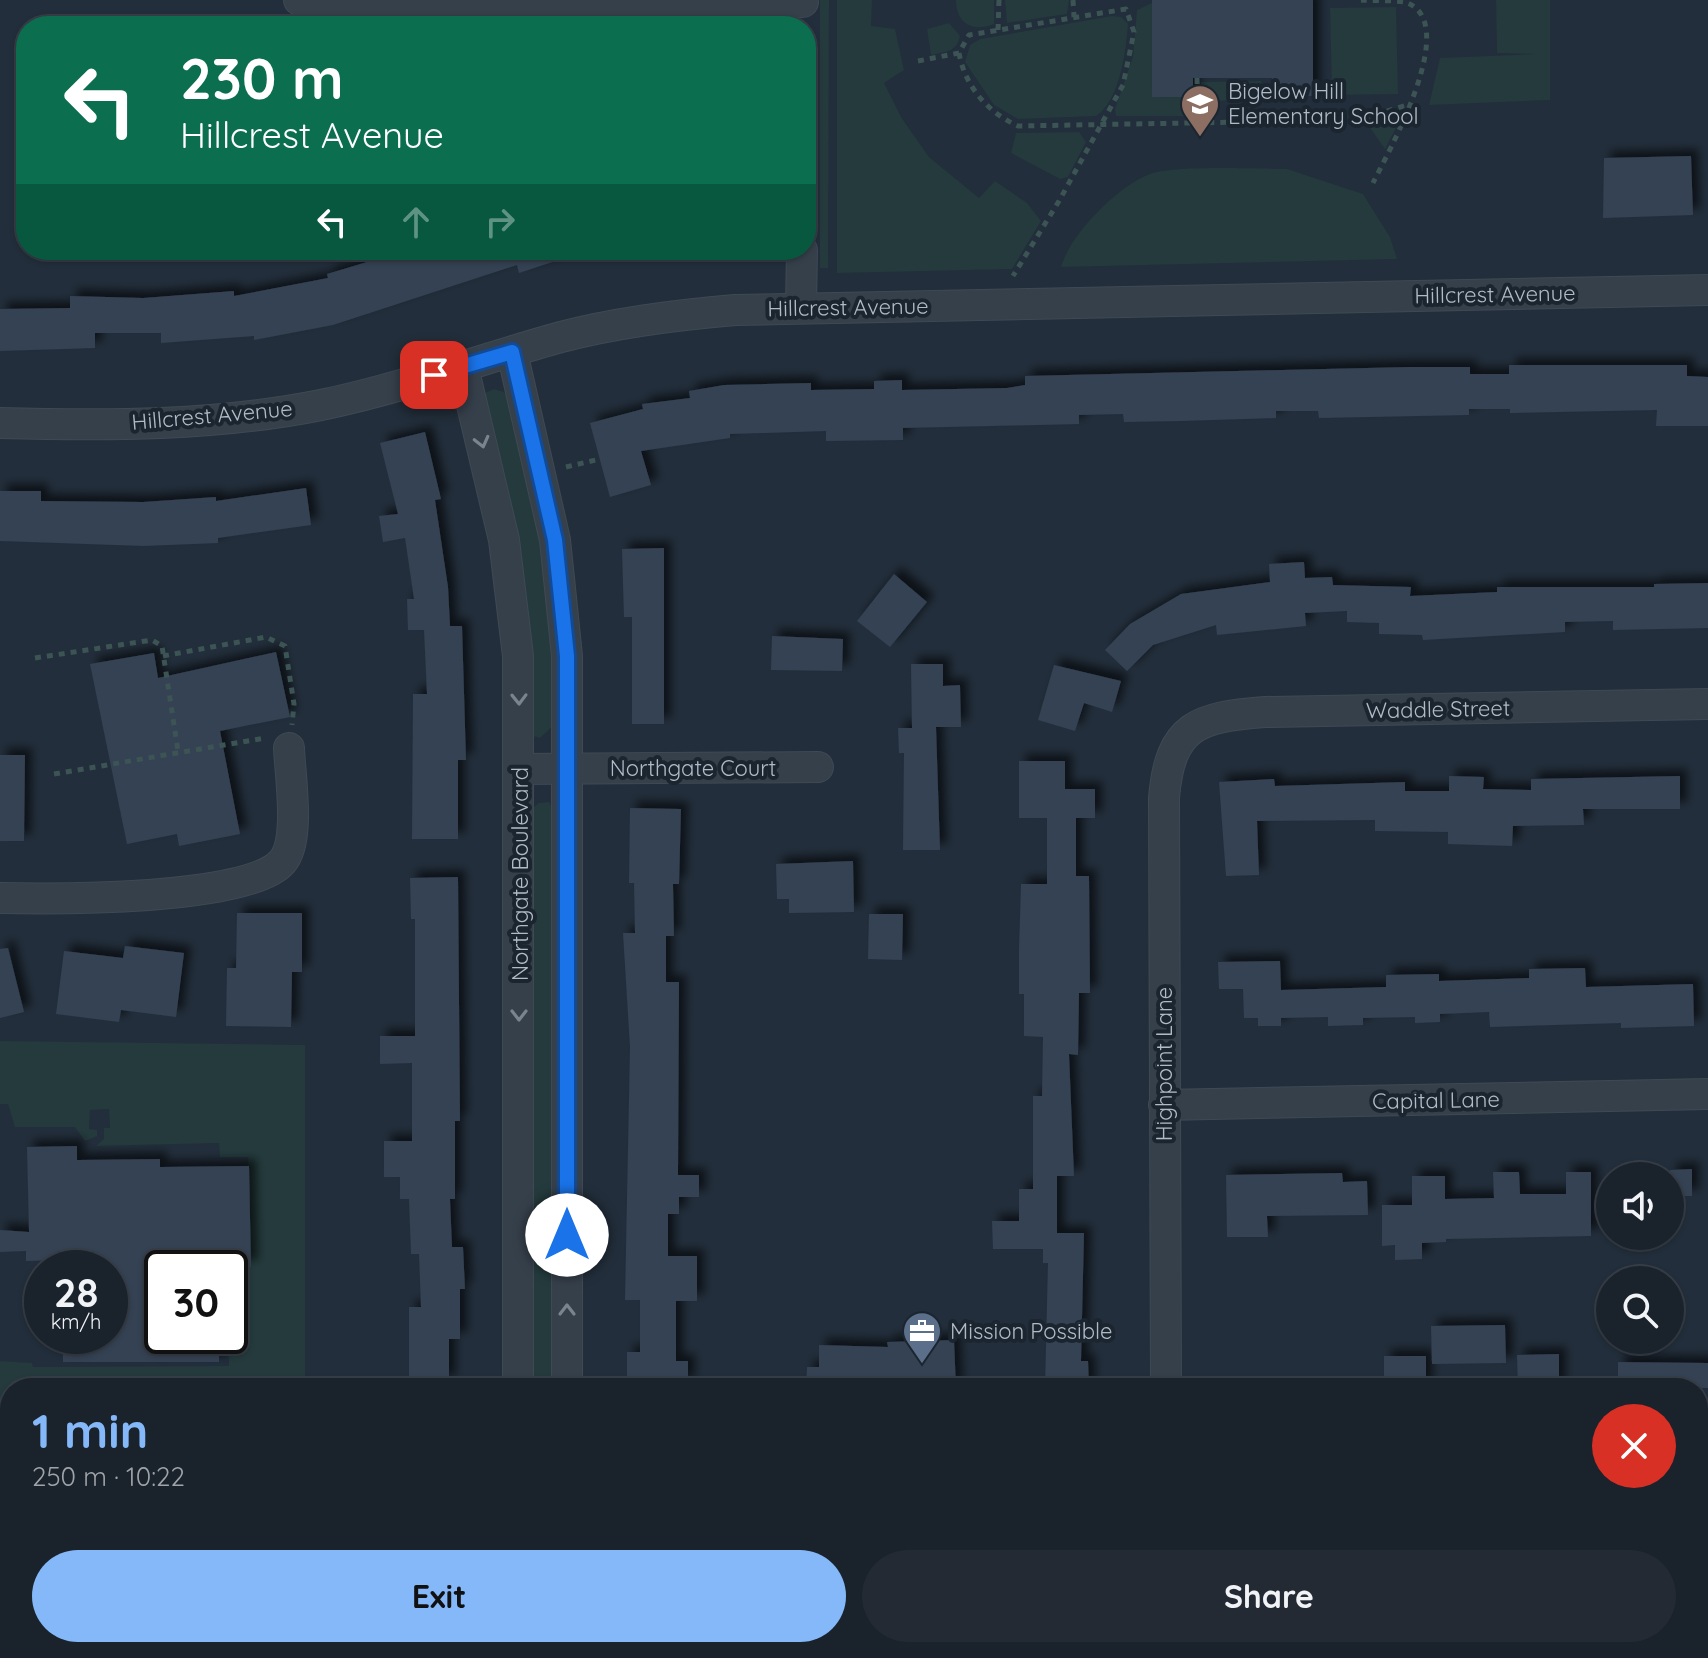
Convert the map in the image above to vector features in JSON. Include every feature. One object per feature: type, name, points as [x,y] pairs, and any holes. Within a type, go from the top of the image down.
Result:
[{"type":"street","points":[[299,0],[803,9]]},
{"type":"street","points":[[801,307],[802,260]]},
{"type":"street","name":"Hillcrest Avenue","points":[[0,423],[146,423],[262,414],[376,392],[563,337],[648,319],[801,307],[1708,290]]},
{"type":"street","points":[[512,352],[542,474],[563,598],[569,769],[567,1378]]},
{"type":"street","name":"Northgate Boulevard","points":[[463,367],[493,483],[513,598],[518,656],[518,1378]]},
{"type":"street","name":"Waddle Street","points":[[1178,742],[1191,728],[1208,719],[1265,712],[1708,704]]},
{"type":"street","name":"Highpoint Lane","points":[[1166,1378],[1164,798],[1169,760],[1178,742]]},
{"type":"street","points":[[0,898],[116,897],[247,881],[268,873],[283,862],[291,844],[289,748]]},
{"type":"street","name":"Northgate Court","points":[[520,769],[818,767]]},
{"type":"street","name":"Capital Lane","points":[[1164,1105],[1708,1094]]},
{"type":"path","points":[[998,30],[999,0]]},
{"type":"path","points":[[1073,0],[1074,17]]},
{"type":"path","points":[[1361,0],[1406,2],[1418,11],[1426,35],[1427,59],[1373,183]]},
{"type":"path","points":[[1013,276],[1059,201],[1099,126],[1123,85],[1134,32],[1126,9],[969,35],[959,53],[964,78],[999,118],[1018,126],[1099,126],[1358,120],[1410,104]]},
{"type":"path","points":[[918,61],[959,53]]},
{"type":"path","points":[[1197,78],[1198,123]]},
{"type":"path","points":[[542,474],[600,459]]},
{"type":"path","points":[[54,774],[261,736],[289,748],[294,704],[285,646],[266,637],[163,656]]},
{"type":"path","points":[[35,658],[152,640],[162,646],[178,751]]},
{"type":"green space","points":[[820,0],[829,0],[828,268],[820,268]]},
{"type":"green space","points":[[837,0],[872,0],[871,26],[895,29],[904,70],[884,83],[901,117],[929,157],[979,198],[995,181],[1027,203],[1041,221],[1012,269],[837,273]]},
{"type":"green space","points":[[956,0],[994,0],[994,24],[979,27],[967,24],[959,15]]},
{"type":"green space","points":[[1005,0],[1069,0],[1067,14],[1007,23]]},
{"type":"green space","points":[[1496,0],[1550,0],[1550,100],[1429,105],[1440,58],[1537,54],[1497,53]]},
{"type":"green space","points":[[1152,3],[1152,97],[1190,97],[1188,116],[1116,116],[1115,109],[1133,57],[1137,10]]},
{"type":"green space","points":[[1396,7],[1398,94],[1332,95],[1330,8]]},
{"type":"green space","points":[[1121,17],[1128,24],[1126,48],[1111,99],[1096,116],[1018,119],[994,105],[965,62],[970,45],[980,39]]},
{"type":"green space","points":[[949,23],[960,36],[956,45],[950,50],[931,55],[927,29]]},
{"type":"green space","points":[[1261,81],[1261,100],[1201,101],[1201,82]]},
{"type":"green space","points":[[1395,114],[1400,120],[1385,149],[1366,122]]},
{"type":"green space","points":[[1079,132],[1086,142],[1068,177],[1060,179],[1011,153],[1016,133]]},
{"type":"green space","points":[[1196,168],[1287,169],[1363,194],[1390,237],[1397,259],[1061,267],[1074,240],[1097,213],[1124,189],[1150,174]]},
{"type":"green space","points":[[494,389],[504,392],[510,403],[539,531],[549,600],[555,724],[540,738],[530,735],[483,405],[485,393]]},
{"type":"green space","points":[[549,802],[555,813],[554,1378],[526,1378],[530,810],[539,803]]},
{"type":"green space","points":[[0,1041],[305,1045],[305,1378],[0,1378],[0,1361],[32,1363],[33,1367],[229,1366],[229,1354],[248,1354],[248,1266],[251,1266],[248,1157],[220,1157],[219,1143],[96,1146],[104,1139],[104,1128],[110,1128],[109,1109],[90,1110],[89,1129],[97,1130],[97,1136],[85,1141],[75,1127],[15,1127],[8,1104],[0,1104]]},
{"type":"building","name":"Bigelow Hill Elementary School","points":[[1152,0],[1313,0],[1313,96],[1272,97],[1272,78],[1193,78],[1193,97],[1152,97]]},
{"type":"building","points":[[1691,156],[1693,215],[1603,218],[1604,158]]},
{"type":"building","points":[[374,260],[559,260],[519,273],[517,265],[333,325],[254,340],[254,336],[161,343],[161,333],[95,333],[95,348],[0,351],[0,309],[70,308],[70,296],[143,298],[234,291],[234,296],[328,278],[327,274]]},
{"type":"building","points":[[1509,365],[1687,365],[1687,376],[1708,377],[1708,426],[1656,426],[1657,410],[1510,413],[1510,409],[1469,409],[1469,415],[1319,418],[1318,411],[1276,411],[1276,418],[1124,422],[1123,414],[1079,415],[1079,424],[903,428],[903,440],[826,441],[826,431],[730,434],[730,438],[641,451],[651,485],[610,497],[590,423],[643,409],[642,404],[690,398],[689,391],[724,385],[811,383],[811,390],[874,389],[874,381],[902,380],[902,390],[1007,388],[1025,385],[1025,376],[1409,367],[1470,367],[1470,374],[1509,374]]},
{"type":"building","points":[[425,432],[441,499],[435,500],[448,587],[450,626],[462,626],[466,760],[458,760],[458,839],[412,839],[413,694],[427,694],[424,630],[408,630],[407,599],[414,599],[405,538],[383,542],[379,516],[398,514],[380,443]]},
{"type":"building","points":[[306,488],[311,525],[218,538],[218,543],[144,546],[0,541],[0,491],[41,491],[41,501],[143,502],[216,497],[216,501]]},
{"type":"building","points":[[664,548],[664,724],[632,724],[632,617],[624,617],[622,549]]},
{"type":"building","points":[[1304,562],[1305,578],[1332,577],[1333,585],[1411,587],[1410,596],[1497,592],[1497,587],[1654,587],[1654,584],[1708,583],[1708,628],[1613,630],[1613,621],[1565,622],[1565,632],[1423,640],[1422,635],[1379,634],[1379,623],[1347,622],[1347,611],[1305,613],[1306,626],[1217,635],[1216,625],[1153,645],[1127,671],[1105,650],[1130,624],[1181,594],[1270,582],[1269,564]]},
{"type":"building","points":[[894,574],[927,602],[890,647],[857,621]]},
{"type":"building","points":[[772,636],[843,639],[842,671],[771,670]]},
{"type":"building","points":[[276,652],[290,717],[220,731],[240,834],[179,846],[177,834],[127,844],[90,664],[154,653],[158,678]]},
{"type":"building","points":[[911,664],[943,664],[943,686],[960,685],[961,727],[936,727],[940,850],[903,850],[904,753],[899,753],[898,728],[912,728]]},
{"type":"building","points":[[1054,665],[1121,681],[1112,712],[1084,703],[1075,731],[1038,720]]},
{"type":"building","points":[[0,755],[25,755],[24,841],[0,841]]},
{"type":"building","points":[[1019,761],[1065,761],[1065,789],[1095,789],[1095,818],[1076,818],[1076,876],[1089,876],[1090,993],[1079,993],[1078,1055],[1069,1054],[1074,1176],[1057,1176],[1057,1233],[1084,1233],[1081,1361],[1088,1361],[1089,1378],[1045,1378],[1048,1263],[1043,1263],[1043,1249],[993,1249],[992,1221],[1019,1221],[1019,1189],[1033,1189],[1033,1096],[1042,1096],[1043,1037],[1024,1036],[1024,994],[1019,994],[1019,951],[1021,884],[1047,884],[1047,818],[1019,818]]},
{"type":"building","points":[[1449,776],[1484,777],[1483,789],[1531,790],[1531,779],[1680,776],[1680,809],[1583,809],[1584,825],[1513,826],[1512,846],[1448,844],[1448,832],[1375,831],[1375,820],[1257,821],[1259,875],[1226,876],[1219,782],[1274,779],[1275,786],[1405,782],[1405,791],[1449,791]]},
{"type":"building","points":[[630,808],[681,809],[679,884],[673,884],[674,936],[666,936],[666,982],[679,982],[678,1175],[699,1175],[699,1197],[679,1197],[679,1214],[668,1214],[668,1256],[697,1256],[697,1301],[676,1301],[676,1361],[688,1361],[688,1378],[627,1378],[627,1352],[640,1352],[640,1300],[625,1300],[630,1047],[623,933],[635,933],[634,883],[629,883]]},
{"type":"building","points":[[853,861],[854,912],[789,913],[789,899],[777,899],[776,864]]},
{"type":"building","points":[[458,877],[460,1121],[455,1121],[455,1199],[450,1199],[452,1247],[463,1247],[465,1289],[460,1289],[460,1339],[449,1339],[449,1378],[409,1378],[409,1307],[421,1307],[419,1254],[411,1254],[409,1199],[400,1199],[400,1177],[384,1177],[384,1141],[412,1141],[412,1063],[380,1064],[380,1036],[415,1036],[415,919],[411,919],[410,878]]},
{"type":"building","points":[[237,913],[302,913],[302,972],[292,972],[291,1027],[226,1026],[227,968],[236,968]]},
{"type":"building","points":[[869,914],[903,914],[902,960],[868,959]]},
{"type":"building","points":[[125,946],[184,953],[176,1017],[121,1010],[119,1022],[56,1014],[64,951],[123,958]]},
{"type":"building","points":[[8,948],[24,1012],[0,1018],[0,949]]},
{"type":"building","points":[[1280,961],[1281,990],[1386,987],[1386,975],[1439,974],[1439,981],[1529,978],[1529,969],[1585,968],[1586,987],[1693,984],[1694,1026],[1621,1028],[1621,1023],[1490,1027],[1489,1012],[1440,1014],[1440,1022],[1415,1023],[1415,1017],[1363,1018],[1363,1025],[1328,1026],[1328,1017],[1281,1018],[1281,1026],[1258,1026],[1258,1018],[1244,1018],[1243,989],[1219,989],[1218,962]]},
{"type":"building","points":[[77,1146],[77,1160],[160,1159],[160,1167],[249,1166],[251,1267],[248,1267],[248,1250],[144,1250],[144,1354],[219,1354],[219,1362],[63,1362],[63,1354],[128,1354],[128,1250],[0,1252],[0,1230],[29,1232],[27,1147]]},
{"type":"building","points":[[1684,1169],[1692,1169],[1692,1196],[1684,1196]]},
{"type":"building","points":[[1493,1172],[1519,1172],[1520,1194],[1566,1194],[1566,1172],[1591,1172],[1591,1236],[1446,1239],[1446,1242],[1422,1243],[1422,1259],[1395,1260],[1395,1245],[1382,1246],[1382,1205],[1412,1205],[1412,1176],[1445,1176],[1445,1199],[1494,1198]]},
{"type":"building","points":[[1342,1173],[1343,1182],[1367,1181],[1368,1215],[1267,1216],[1268,1237],[1227,1237],[1226,1175]]},
{"type":"building","points":[[1505,1325],[1506,1363],[1432,1364],[1431,1326]]},
{"type":"building","points":[[954,1340],[956,1378],[806,1378],[807,1367],[819,1367],[819,1345],[888,1347],[887,1342]]},
{"type":"building","points":[[1559,1354],[1559,1378],[1518,1378],[1517,1355]]},
{"type":"building","points":[[1384,1356],[1426,1356],[1426,1378],[1384,1378]]},
{"type":"building","points":[[1618,1362],[1708,1363],[1708,1378],[1618,1378]]},
{"type":"place","name":"Bigelow Hill Elementary School","points":[[1200,138]]},
{"type":"place","name":"Mission Possible","points":[[922,1365]]},
{"type":"route","points":[[434,375],[512,352],[555,540],[563,598],[569,741],[567,1235]]}]
